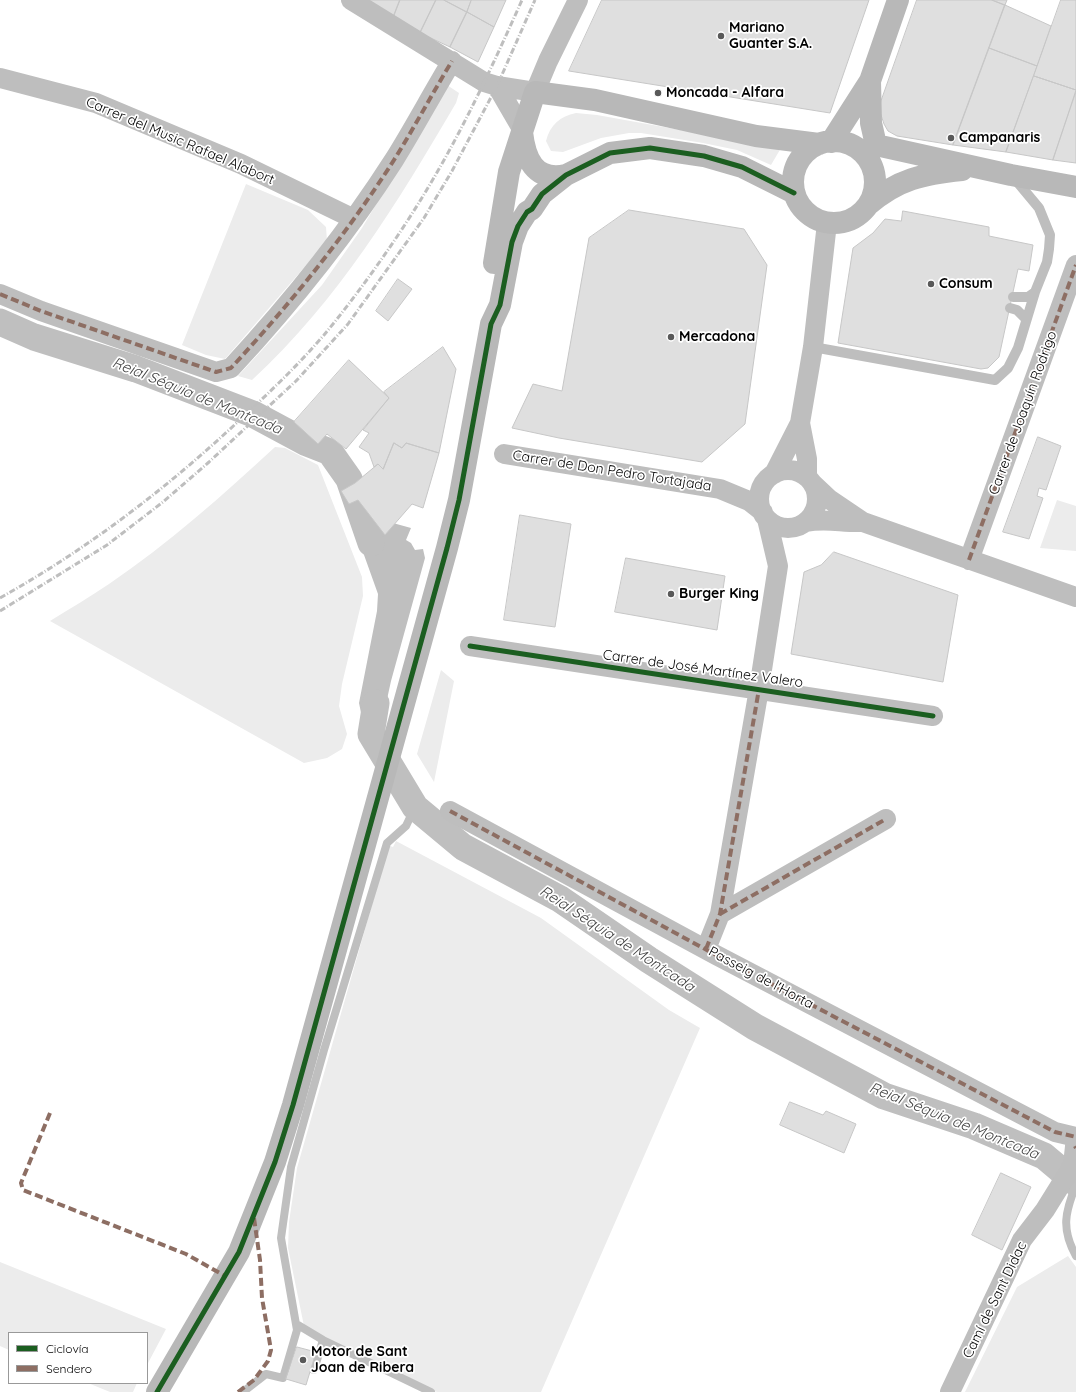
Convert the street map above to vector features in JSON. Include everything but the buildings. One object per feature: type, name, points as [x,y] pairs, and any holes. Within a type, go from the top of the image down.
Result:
[{"type":"street","points":[[351,0],[484,82],[497,86],[595,100],[756,136],[830,143],[876,145],[1011,175],[1076,187]]},
{"type":"street","points":[[491,324],[488,303],[509,172],[535,92],[548,61],[578,0]]},
{"type":"street","points":[[830,143],[870,81],[898,0]]},
{"type":"street","points":[[0,294],[41,311],[216,372],[231,368],[309,281],[354,219],[394,160],[452,61]]},
{"type":"street","name":"Carrer del Music Rafael Alabort","points":[[0,78],[96,103],[241,164],[354,219]]},
{"type":"street","points":[[868,205],[873,194],[875,182],[873,170],[876,145],[871,123],[870,81]]},
{"type":"street","points":[[497,86],[522,129],[525,152],[533,165],[541,172],[551,176],[566,175]]},
{"type":"street","points":[[873,170],[868,160],[860,152],[830,143],[809,150],[801,158],[795,169],[793,180],[794,193],[806,212],[816,219],[827,223],[839,223],[850,220],[860,214],[868,205],[885,191],[925,174],[978,168]]},
{"type":"street","points":[[157,1392],[239,1252],[254,1218],[275,1162],[293,1105],[380,783],[393,744],[459,500],[491,324],[500,305],[512,242],[518,226],[542,194],[566,175],[610,153],[650,148],[704,156],[737,165],[759,174],[794,193]]},
{"type":"street","points":[[778,566],[765,515],[760,504],[760,495],[800,424],[813,347],[827,223]]},
{"type":"street","name":"Carrer de Joaquín Rodrigo","points":[[969,560],[1076,265]]},
{"type":"street","points":[[706,949],[720,914],[759,689],[778,566],[802,524],[813,516],[817,499],[810,480],[800,424]]},
{"type":"street","name":"Carrer de Don Pedro Tortajada","points":[[504,454],[720,489],[749,501],[765,515]]},
{"type":"street","points":[[771,477],[791,471],[810,480],[829,499],[862,522],[1076,597]]},
{"type":"street","name":"Carrer de Don Pedro Tortajada","points":[[720,489],[756,484],[771,477]]},
{"type":"street","points":[[765,515],[782,527],[821,519],[851,523],[862,522]]},
{"type":"street","name":"Carrer de José Martínez Valero","points":[[470,646],[932,716]]},
{"type":"street","name":"Passeig de l'Horta","points":[[450,811],[706,949],[1055,1132],[1075,1146]]},
{"type":"street","points":[[720,914],[886,819]]},
{"type":"street","name":"Camí de Sant Didac","points":[[950,1392],[1022,1240],[1058,1190],[1075,1146]]},
{"type":"lane","points":[[813,347],[995,380],[1008,368],[1014,355],[1034,292],[1047,262],[1050,235],[1036,202],[1011,175]]},
{"type":"lane","points":[[1013,296],[1028,297],[1034,292]]},
{"type":"lane","points":[[1010,308],[1017,310],[1026,319]]},
{"type":"shaded area","points":[[447,85],[459,93],[456,103],[389,213],[339,284],[283,349],[252,380],[238,376],[322,285],[362,228]]},
{"type":"shaded area","points":[[576,113],[597,115],[781,148],[771,165],[737,150],[641,133],[629,133],[601,138],[563,152],[551,151],[546,141],[550,130],[556,122],[565,116]]},
{"type":"shaded area","points":[[246,184],[308,210],[326,227],[327,241],[225,359],[206,355],[182,345]]},
{"type":"shaded area","points":[[275,447],[285,448],[318,465],[362,577],[363,596],[342,684],[339,706],[347,734],[342,749],[327,758],[304,763],[50,621],[102,589],[174,536]]},
{"type":"shaded area","points":[[1057,500],[1076,506],[1076,551],[1040,548]]},
{"type":"shaded area","points":[[358,508],[364,515],[411,528],[406,540],[411,543],[415,550],[423,549],[425,558],[391,681],[384,713],[376,728],[378,732],[370,745],[366,737],[359,703],[377,611],[378,594],[349,513]]},
{"type":"shaded area","points":[[441,670],[454,681],[434,782],[417,754]]},
{"type":"shaded area","points":[[396,841],[541,918],[669,1010],[700,1028],[541,1392],[437,1392],[332,1342],[304,1326],[288,1248],[289,1222],[297,1168],[387,852],[390,846],[393,847]]},
{"type":"shaded area","points":[[1068,1256],[1076,1267],[1076,1392],[965,1392],[1017,1287]]},
{"type":"shaded area","points":[[0,1262],[166,1329],[148,1363],[148,1332],[8,1332],[8,1350],[0,1346]]},
{"type":"shaded area","points":[[90,1384],[137,1384],[133,1392],[110,1392]]},
{"type":"waterway","name":"Reial Séquia de Montcada","points":[[0,322],[34,337],[136,369],[253,414],[307,443],[330,452],[349,479],[371,543]]},
{"type":"waterway","name":"Reial Séquia de Montcada","points":[[376,703],[371,734],[415,807],[463,847],[560,899],[649,960],[755,1027],[884,1096],[974,1126],[1044,1156],[1076,1183]]},
{"type":"waterway","points":[[243,1392],[266,1374],[283,1378],[297,1330],[281,1238],[291,1167],[324,1050],[387,843],[406,826],[415,807]]},
{"type":"waterway","points":[[1076,1185],[1069,1204],[1066,1220],[1068,1237],[1076,1256]]},
{"type":"waterway","points":[[298,1325],[323,1340]]},
{"type":"waterway","points":[[311,1369],[314,1370],[323,1340],[431,1392]]},
{"type":"railway","points":[[0,598],[33,579],[97,537],[158,491],[216,442],[275,387],[324,335],[363,285],[437,173],[476,100],[522,0]]},
{"type":"railway","points":[[0,611],[107,545],[163,502],[209,462],[296,381],[348,324],[424,218],[452,171],[497,86],[535,0]]},
{"type":"marked path","points":[[0,294],[41,311],[216,372],[231,368],[275,319],[317,268],[357,215],[409,136],[452,61]]},
{"type":"marked path","points":[[969,560],[1076,265]]},
{"type":"marked path","points":[[706,949],[720,914],[759,689]]},
{"type":"marked path","points":[[450,811],[716,955],[1055,1132],[1076,1137]]},
{"type":"marked path","points":[[720,914],[886,819]]},
{"type":"marked path","points":[[50,1113],[21,1183],[23,1190],[186,1254],[225,1276]]},
{"type":"marked path","points":[[238,1392],[254,1380],[268,1361],[271,1350],[262,1298],[260,1260],[254,1218]]},
{"type":"cycle path","points":[[157,1392],[239,1252],[275,1162],[293,1105],[447,548],[459,500],[491,324],[500,305],[512,242],[518,226],[542,194],[566,175],[610,153],[650,148],[704,156],[742,167],[794,193]]},
{"type":"cycle path","points":[[470,646],[933,716]]},
{"type":"place","name":"Mariano Guanter S.A.","points":[[721,36]]},
{"type":"place","name":"Moncada - Alfara","points":[[658,93]]},
{"type":"place","name":"Campanaris","points":[[951,138]]},
{"type":"place","name":"Consum","points":[[931,284]]},
{"type":"place","name":"Mercadona","points":[[671,337]]},
{"type":"place","name":"Burger King","points":[[671,594]]},
{"type":"place","name":"Motor de Sant Joan de Ribera","points":[[303,1360]]}]
